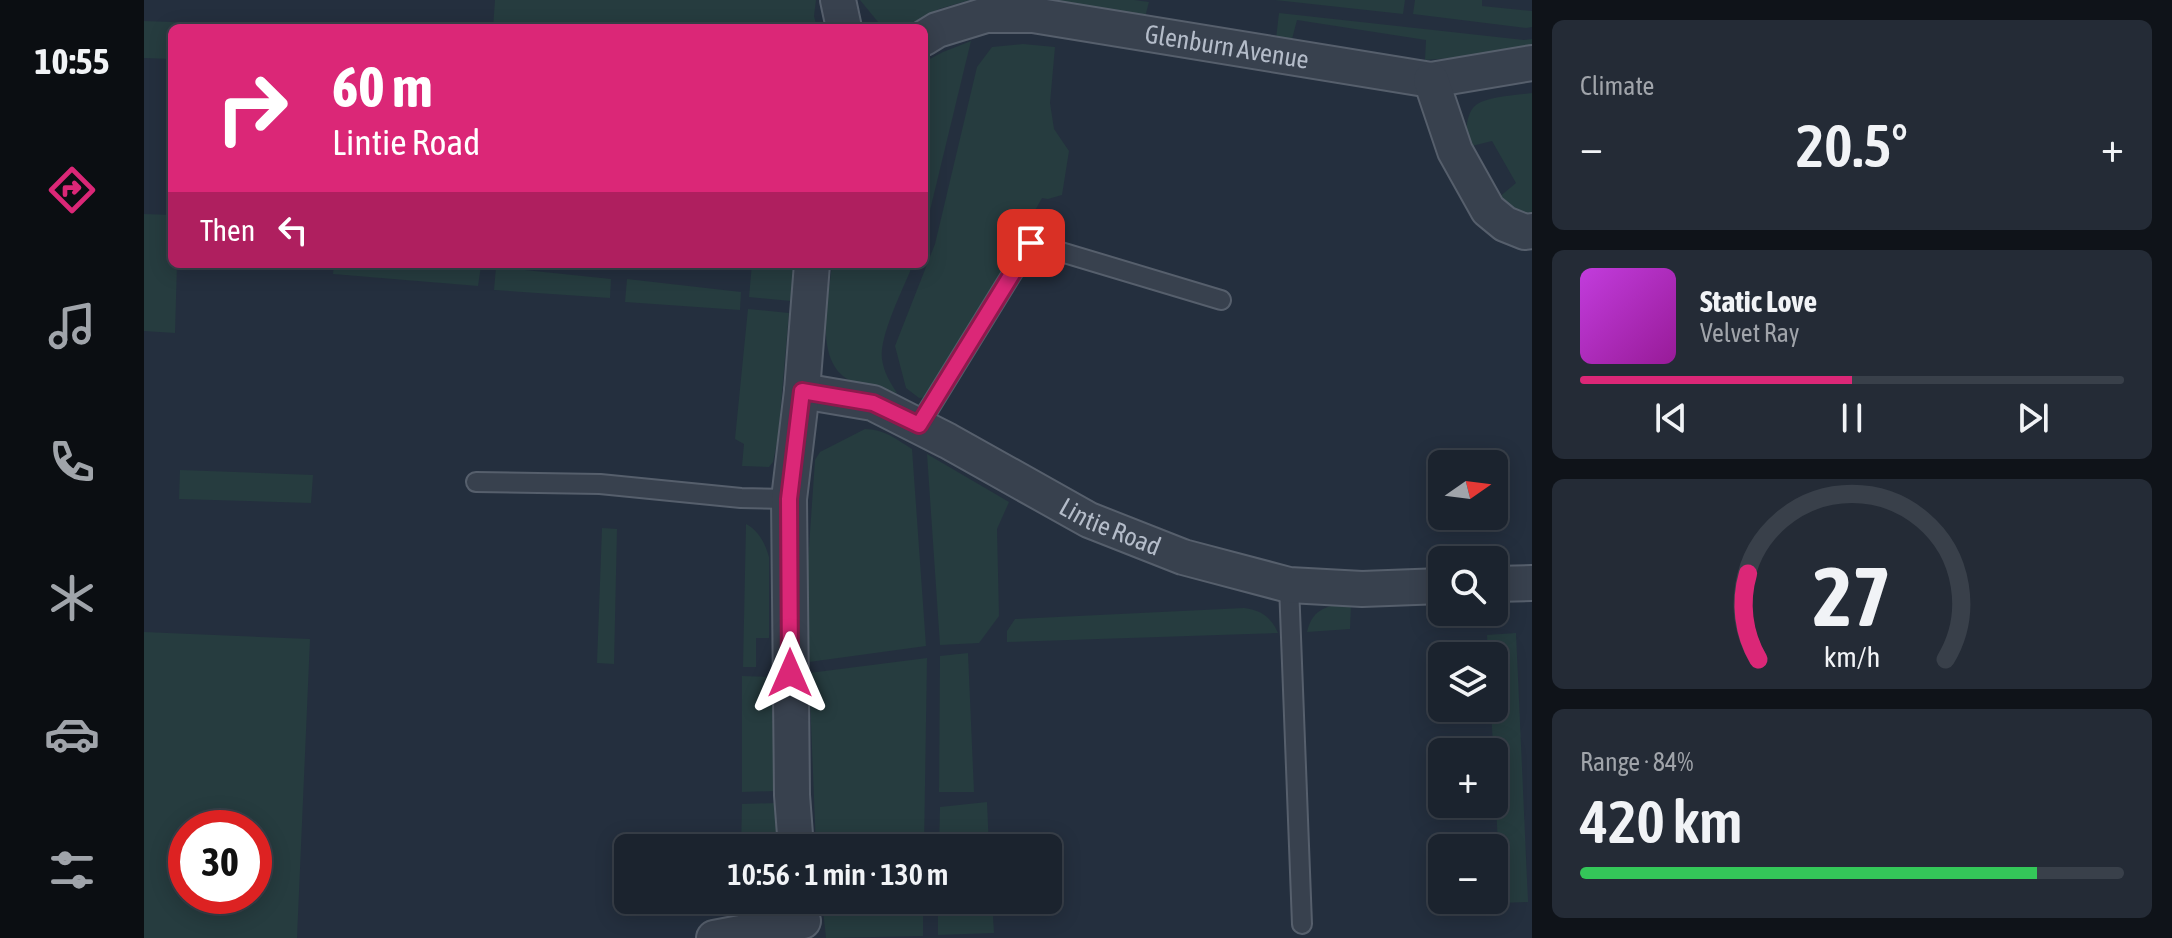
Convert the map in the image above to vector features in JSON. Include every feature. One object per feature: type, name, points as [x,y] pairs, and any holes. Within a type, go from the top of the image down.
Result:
[{"type":"street","points":[[838,0],[843,24]]},
{"type":"street","name":"Glenburn Avenue","points":[[928,36],[986,15],[1033,15],[1431,80],[1532,63]]},
{"type":"street","points":[[1431,80],[1455,151],[1488,210],[1505,224],[1525,232],[1532,231]]},
{"type":"street","points":[[795,834],[789,499],[812,268]]},
{"type":"street","name":"Lintie Road","points":[[802,391],[873,403],[919,425],[1089,520],[1183,557],[1289,585],[1362,589],[1428,587]]},
{"type":"street","points":[[1508,584],[1532,583]]},
{"type":"street","points":[[714,938],[803,920]]},
{"type":"lane","points":[[919,425],[1031,243],[1221,300]]},
{"type":"lane","points":[[476,482],[600,484],[741,498],[789,499]]},
{"type":"lane","points":[[1289,585],[1302,924]]},
{"type":"green space","points":[[495,0],[816,0],[816,24],[493,24]]},
{"type":"green space","points":[[860,0],[970,0],[939,9],[911,24],[880,24]]},
{"type":"green space","points":[[1046,0],[1134,0],[1149,2],[1145,17]]},
{"type":"green space","points":[[1275,0],[1405,0],[1403,14]]},
{"type":"green space","points":[[1415,0],[1482,0],[1482,6],[1532,11],[1532,27],[1413,14]]},
{"type":"green space","points":[[1279,13],[1532,39],[1532,48],[1492,55],[1425,60],[1426,40],[1297,20],[1291,43],[1276,39]]},
{"type":"green space","points":[[144,21],[199,23],[168,24],[168,59],[144,58]]},
{"type":"green space","points":[[971,41],[928,218],[928,60]]},
{"type":"green space","points":[[1023,44],[1055,47],[1050,103],[1054,129],[1069,151],[1062,195],[1042,198],[930,397],[919,398],[906,388],[895,346],[928,268],[977,67],[992,47]]},
{"type":"green space","points":[[1532,93],[1532,216],[1520,213],[1498,198],[1516,183],[1492,141],[1468,147],[1467,122],[1472,110],[1481,102]]},
{"type":"green space","points":[[144,214],[168,215],[168,268],[177,268],[175,333],[144,331]]},
{"type":"green space","points":[[334,268],[481,268],[478,286],[333,274]]},
{"type":"green space","points":[[496,268],[611,279],[610,298],[494,290]]},
{"type":"green space","points":[[752,268],[795,268],[791,301],[749,297]]},
{"type":"green space","points":[[832,268],[911,268],[888,325],[882,349],[884,369],[897,393],[866,387],[838,371],[827,343]]},
{"type":"green space","points":[[627,279],[741,292],[740,310],[625,302]]},
{"type":"green space","points":[[748,309],[789,313],[778,438],[769,467],[742,466],[744,444],[735,439]]},
{"type":"green space","points":[[865,429],[884,433],[912,449],[926,646],[809,662],[807,576],[815,460],[820,452]]},
{"type":"green space","points":[[927,454],[1009,502],[997,529],[999,616],[979,643],[940,645]]},
{"type":"green space","points":[[180,470],[313,475],[311,503],[179,499]]},
{"type":"green space","points":[[746,524],[761,538],[769,557],[769,638],[756,638],[756,667],[743,667]]},
{"type":"green space","points":[[602,528],[617,529],[614,664],[597,663]]},
{"type":"green space","points":[[1351,604],[1350,629],[1307,632],[1313,618],[1323,609]]},
{"type":"green space","points":[[1244,608],[1265,615],[1278,633],[1007,642],[1007,631],[1015,619]]},
{"type":"green space","points":[[144,632],[310,639],[297,938],[144,938]]},
{"type":"green space","points":[[1516,633],[1528,902],[1508,903],[1508,834],[1497,834],[1497,818],[1508,818],[1508,738],[1493,738],[1492,722],[1508,722],[1508,642],[1487,642],[1487,635]]},
{"type":"green space","points":[[968,653],[974,792],[939,792],[940,656]]},
{"type":"green space","points":[[927,658],[924,834],[815,834],[809,673]]},
{"type":"green space","points":[[742,676],[771,677],[775,791],[742,792]]},
{"type":"green space","points":[[987,802],[988,834],[939,834],[940,807]]},
{"type":"green space","points":[[776,803],[778,834],[741,834],[742,804]]},
{"type":"green space","points":[[823,914],[923,914],[923,936],[826,938]]},
{"type":"green space","points":[[938,914],[993,914],[994,933],[938,935]]},
{"type":"route","points":[[790,673],[789,499],[802,391],[873,403],[919,425],[1031,243]]}]
